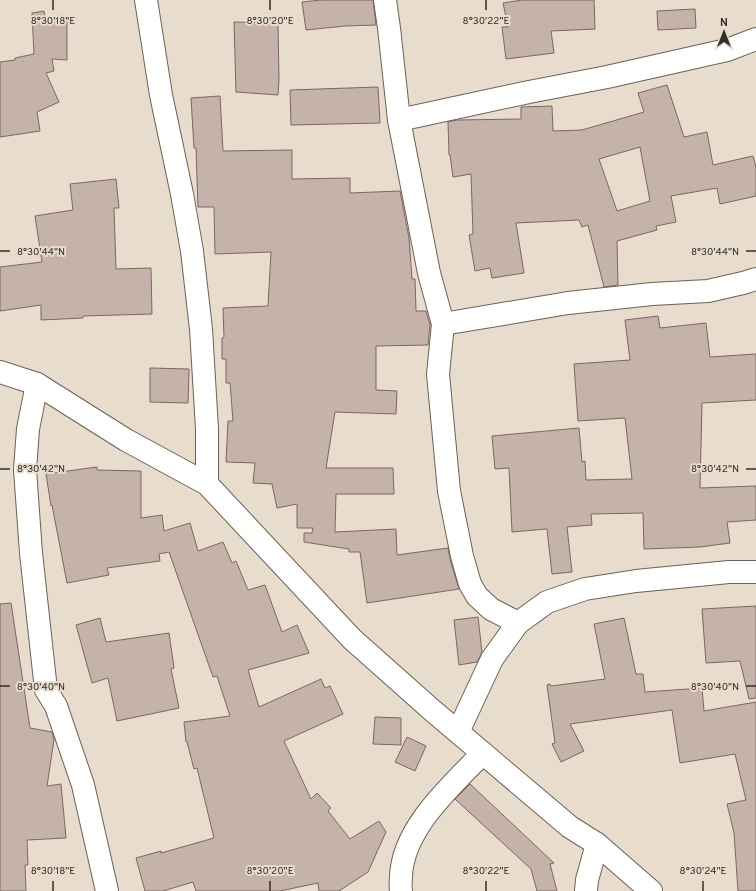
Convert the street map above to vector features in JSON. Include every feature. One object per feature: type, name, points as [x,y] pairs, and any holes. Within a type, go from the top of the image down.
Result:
[{"type":"street","points":[[146,0],[161,95],[182,194],[192,251],[202,328],[207,429],[206,484]]},
{"type":"street","points":[[385,0],[399,120],[429,273],[443,324],[438,374],[449,491],[462,556],[470,584],[477,596],[491,608],[518,623]]},
{"type":"street","points":[[399,120],[529,92],[607,78],[727,50],[756,39]]},
{"type":"street","points":[[443,324],[568,303],[652,294],[708,291],[743,284],[756,279]]},
{"type":"street","points":[[0,372],[37,384],[126,440],[206,484],[352,639],[458,732],[570,827],[597,844],[651,891]]},
{"type":"street","points":[[37,384],[28,429],[25,470],[46,690],[56,706],[83,785],[107,891]]},
{"type":"street","points":[[458,732],[492,659],[518,623],[547,602],[585,589],[729,572],[756,572]]},
{"type":"street","points":[[401,891],[401,870],[406,849],[412,838],[424,818],[442,796],[483,753]]},
{"type":"street","points":[[586,891],[587,880],[597,844]]},
{"type":"building","points":[[321,0],[373,0],[376,25],[345,26],[306,30],[302,2]]},
{"type":"building","points":[[522,0],[594,0],[595,29],[551,31],[554,53],[506,59],[502,27],[508,27],[503,3]]},
{"type":"building","points":[[695,9],[696,28],[658,30],[657,11]]},
{"type":"building","points":[[44,11],[45,17],[67,16],[67,60],[52,59],[54,71],[46,73],[59,102],[37,112],[40,131],[0,137],[0,62],[15,60],[15,58],[34,54],[32,13]]},
{"type":"building","points":[[234,22],[278,23],[278,95],[236,92]]},
{"type":"building","points":[[667,85],[684,137],[707,132],[713,165],[753,156],[756,167],[756,196],[720,204],[717,188],[671,196],[676,222],[656,226],[657,230],[617,241],[618,285],[604,287],[588,225],[582,227],[579,220],[516,223],[524,273],[492,278],[490,268],[475,271],[469,235],[473,234],[471,174],[453,177],[449,155],[448,122],[457,120],[521,119],[521,107],[552,106],[553,131],[582,130],[644,112],[638,93]],"holes":[[[640,147],[650,201],[617,211],[599,159]]]},
{"type":"building","points":[[378,87],[380,123],[291,125],[290,90]]},
{"type":"building","points":[[220,96],[223,151],[292,150],[292,179],[350,178],[350,193],[400,191],[409,238],[412,279],[415,279],[416,311],[426,311],[430,325],[428,345],[376,346],[376,390],[397,391],[396,414],[335,412],[326,468],[393,468],[394,494],[336,494],[335,532],[396,529],[397,555],[448,548],[459,589],[367,603],[360,552],[349,552],[349,549],[304,542],[304,533],[312,533],[313,528],[297,528],[297,504],[277,508],[272,484],[253,483],[255,463],[226,462],[228,421],[233,421],[230,383],[226,383],[226,359],[222,359],[222,338],[224,337],[223,308],[268,306],[271,252],[215,254],[214,207],[198,207],[196,148],[194,148],[191,98]]},
{"type":"building","points":[[116,179],[119,208],[114,208],[116,269],[151,268],[152,314],[83,316],[83,318],[41,320],[41,305],[0,311],[0,267],[42,262],[35,216],[73,210],[70,184]]},
{"type":"building","points":[[658,316],[660,328],[706,323],[710,357],[756,354],[756,400],[702,403],[700,488],[756,486],[756,520],[727,522],[730,543],[700,547],[644,549],[643,513],[591,514],[592,525],[567,527],[572,572],[552,574],[547,529],[512,532],[509,468],[495,469],[492,436],[579,428],[582,462],[585,461],[586,480],[632,479],[625,418],[578,421],[574,364],[630,360],[625,320]]},
{"type":"building","points":[[150,368],[189,369],[188,403],[150,402]]},
{"type":"building","points":[[97,467],[97,470],[141,471],[141,518],[162,515],[164,531],[190,523],[198,551],[223,542],[232,563],[236,561],[248,590],[265,585],[282,632],[297,625],[309,653],[248,670],[259,707],[321,679],[325,688],[330,686],[343,714],[284,741],[311,799],[317,793],[331,808],[328,811],[350,839],[379,821],[386,832],[368,872],[339,891],[319,891],[318,883],[280,891],[196,891],[193,882],[163,891],[145,891],[136,858],[161,851],[161,853],[214,838],[197,768],[194,769],[186,742],[184,722],[230,716],[217,676],[213,677],[169,552],[159,554],[160,561],[107,568],[109,575],[67,583],[46,474]]},
{"type":"building","points":[[11,603],[30,728],[52,732],[54,740],[47,786],[61,784],[66,838],[27,840],[28,865],[25,865],[26,891],[0,891],[0,604]]},
{"type":"building","points":[[756,606],[756,698],[749,699],[740,661],[706,663],[702,609]]},
{"type":"building","points":[[478,617],[482,652],[477,662],[459,665],[454,620]]},
{"type":"building","points":[[100,618],[106,642],[169,633],[174,668],[171,669],[179,708],[117,721],[108,678],[92,683],[76,625]]},
{"type":"building","points":[[624,618],[636,674],[643,674],[645,692],[702,688],[704,711],[756,702],[756,891],[738,891],[734,833],[727,804],[746,800],[735,754],[680,763],[672,710],[570,724],[584,751],[561,762],[552,744],[555,743],[547,685],[550,684],[551,686],[605,679],[594,624]]},
{"type":"building","points":[[375,717],[401,718],[401,745],[373,744]]},
{"type":"building","points":[[407,737],[426,746],[415,771],[395,762]]},
{"type":"building","points":[[470,784],[554,863],[550,864],[557,891],[537,891],[531,869],[455,799]]}]
